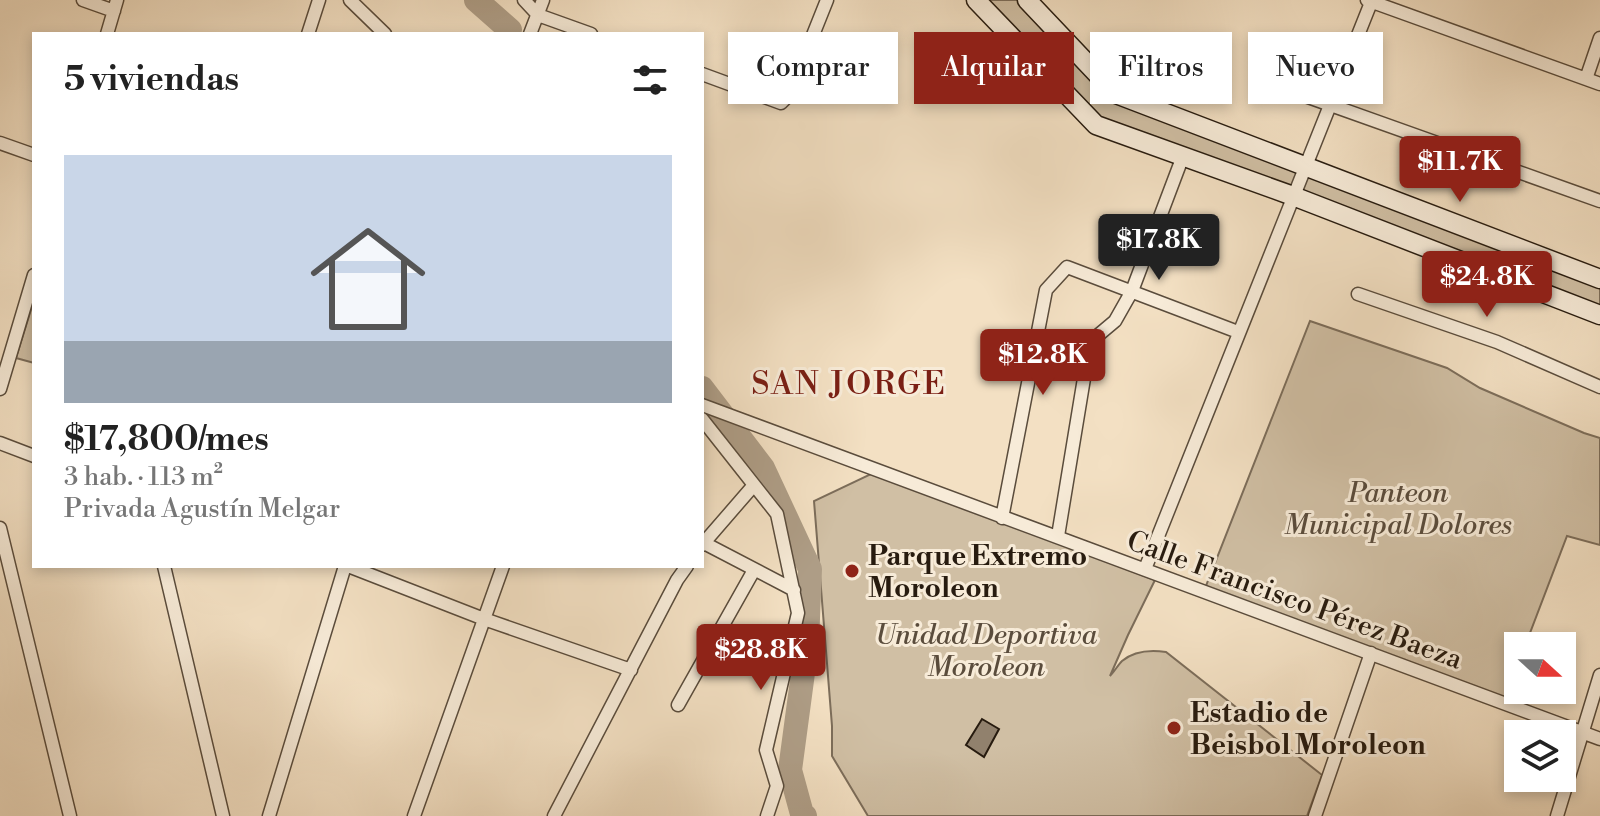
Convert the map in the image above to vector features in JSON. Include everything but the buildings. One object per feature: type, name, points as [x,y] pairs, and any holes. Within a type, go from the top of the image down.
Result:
[{"type":"street","points":[[83,0],[115,6],[108,32]]},
{"type":"street","points":[[309,32],[319,0]]},
{"type":"street","points":[[350,0],[383,32]]},
{"type":"street","points":[[524,0],[537,18],[584,32]]},
{"type":"street","points":[[531,32],[543,0]]},
{"type":"street","points":[[704,75],[781,103],[789,95],[827,0]]},
{"type":"street","points":[[976,0],[1096,125],[1293,196],[1600,315]]},
{"type":"street","points":[[1027,0],[1116,94],[1600,279]]},
{"type":"street","points":[[1145,569],[1370,0],[1600,84]]},
{"type":"street","points":[[1586,79],[1600,38]]},
{"type":"street","points":[[1323,104],[1600,201]]},
{"type":"street","points":[[0,143],[32,154]]},
{"type":"street","points":[[1058,536],[1090,342],[1115,321],[1132,291],[1183,156]]},
{"type":"street","points":[[1002,518],[1046,290],[1067,267],[1238,332]]},
{"type":"street","points":[[0,389],[32,282]]},
{"type":"street","points":[[1358,294],[1497,342],[1600,387]]},
{"type":"street","name":"Calle Francisco Pérez Baeza","points":[[704,406],[1600,739]]},
{"type":"street","points":[[704,422],[777,514],[798,613],[766,750],[777,786],[767,816]]},
{"type":"street","points":[[0,443],[32,455]]},
{"type":"street","points":[[704,543],[754,485]]},
{"type":"street","points":[[0,528],[70,816]]},
{"type":"street","points":[[704,545],[794,590]]},
{"type":"street","points":[[164,568],[223,816]]},
{"type":"street","points":[[269,816],[346,568]]},
{"type":"street","points":[[352,568],[484,619],[631,670]]},
{"type":"street","points":[[414,816],[502,568]]},
{"type":"street","points":[[554,816],[686,568]]},
{"type":"street","points":[[678,705],[754,570]]},
{"type":"street","points":[[1315,816],[1371,653]]},
{"type":"street","points":[[1557,816],[1600,675]]},
{"type":"green space","points":[[979,0],[1026,0],[1057,32],[1009,32]]},
{"type":"green space","points":[[1074,50],[1090,66],[1090,104],[1143,104],[1600,279],[1600,315],[1097,124],[1074,100]]},
{"type":"green space","points":[[32,306],[32,362],[16,358]]},
{"type":"green space","name":"Panteon Municipal Dolores","points":[[1310,321],[1447,368],[1480,388],[1600,438],[1600,545],[1567,536],[1530,632],[1504,632],[1504,702],[1204,591]]},
{"type":"green space","name":"Unidad Deportiva Moroleon","points":[[873,473],[1155,580],[1110,676],[1122,661],[1132,655],[1149,651],[1166,652],[1322,775],[1307,816],[868,816],[832,756],[814,501]]},
{"type":"waterway","points":[[476,0],[510,30]]},
{"type":"waterway","points":[[704,391],[763,468],[810,569],[807,643],[790,770],[805,816]]},
{"type":"place","name":"Parque Extremo Moroleon","points":[[852,571]]},
{"type":"place","name":"Estadio de Beisbol Moroleon","points":[[1174,728]]},
{"type":"district","name":"SAN JORGE","points":[[849,383]]}]
